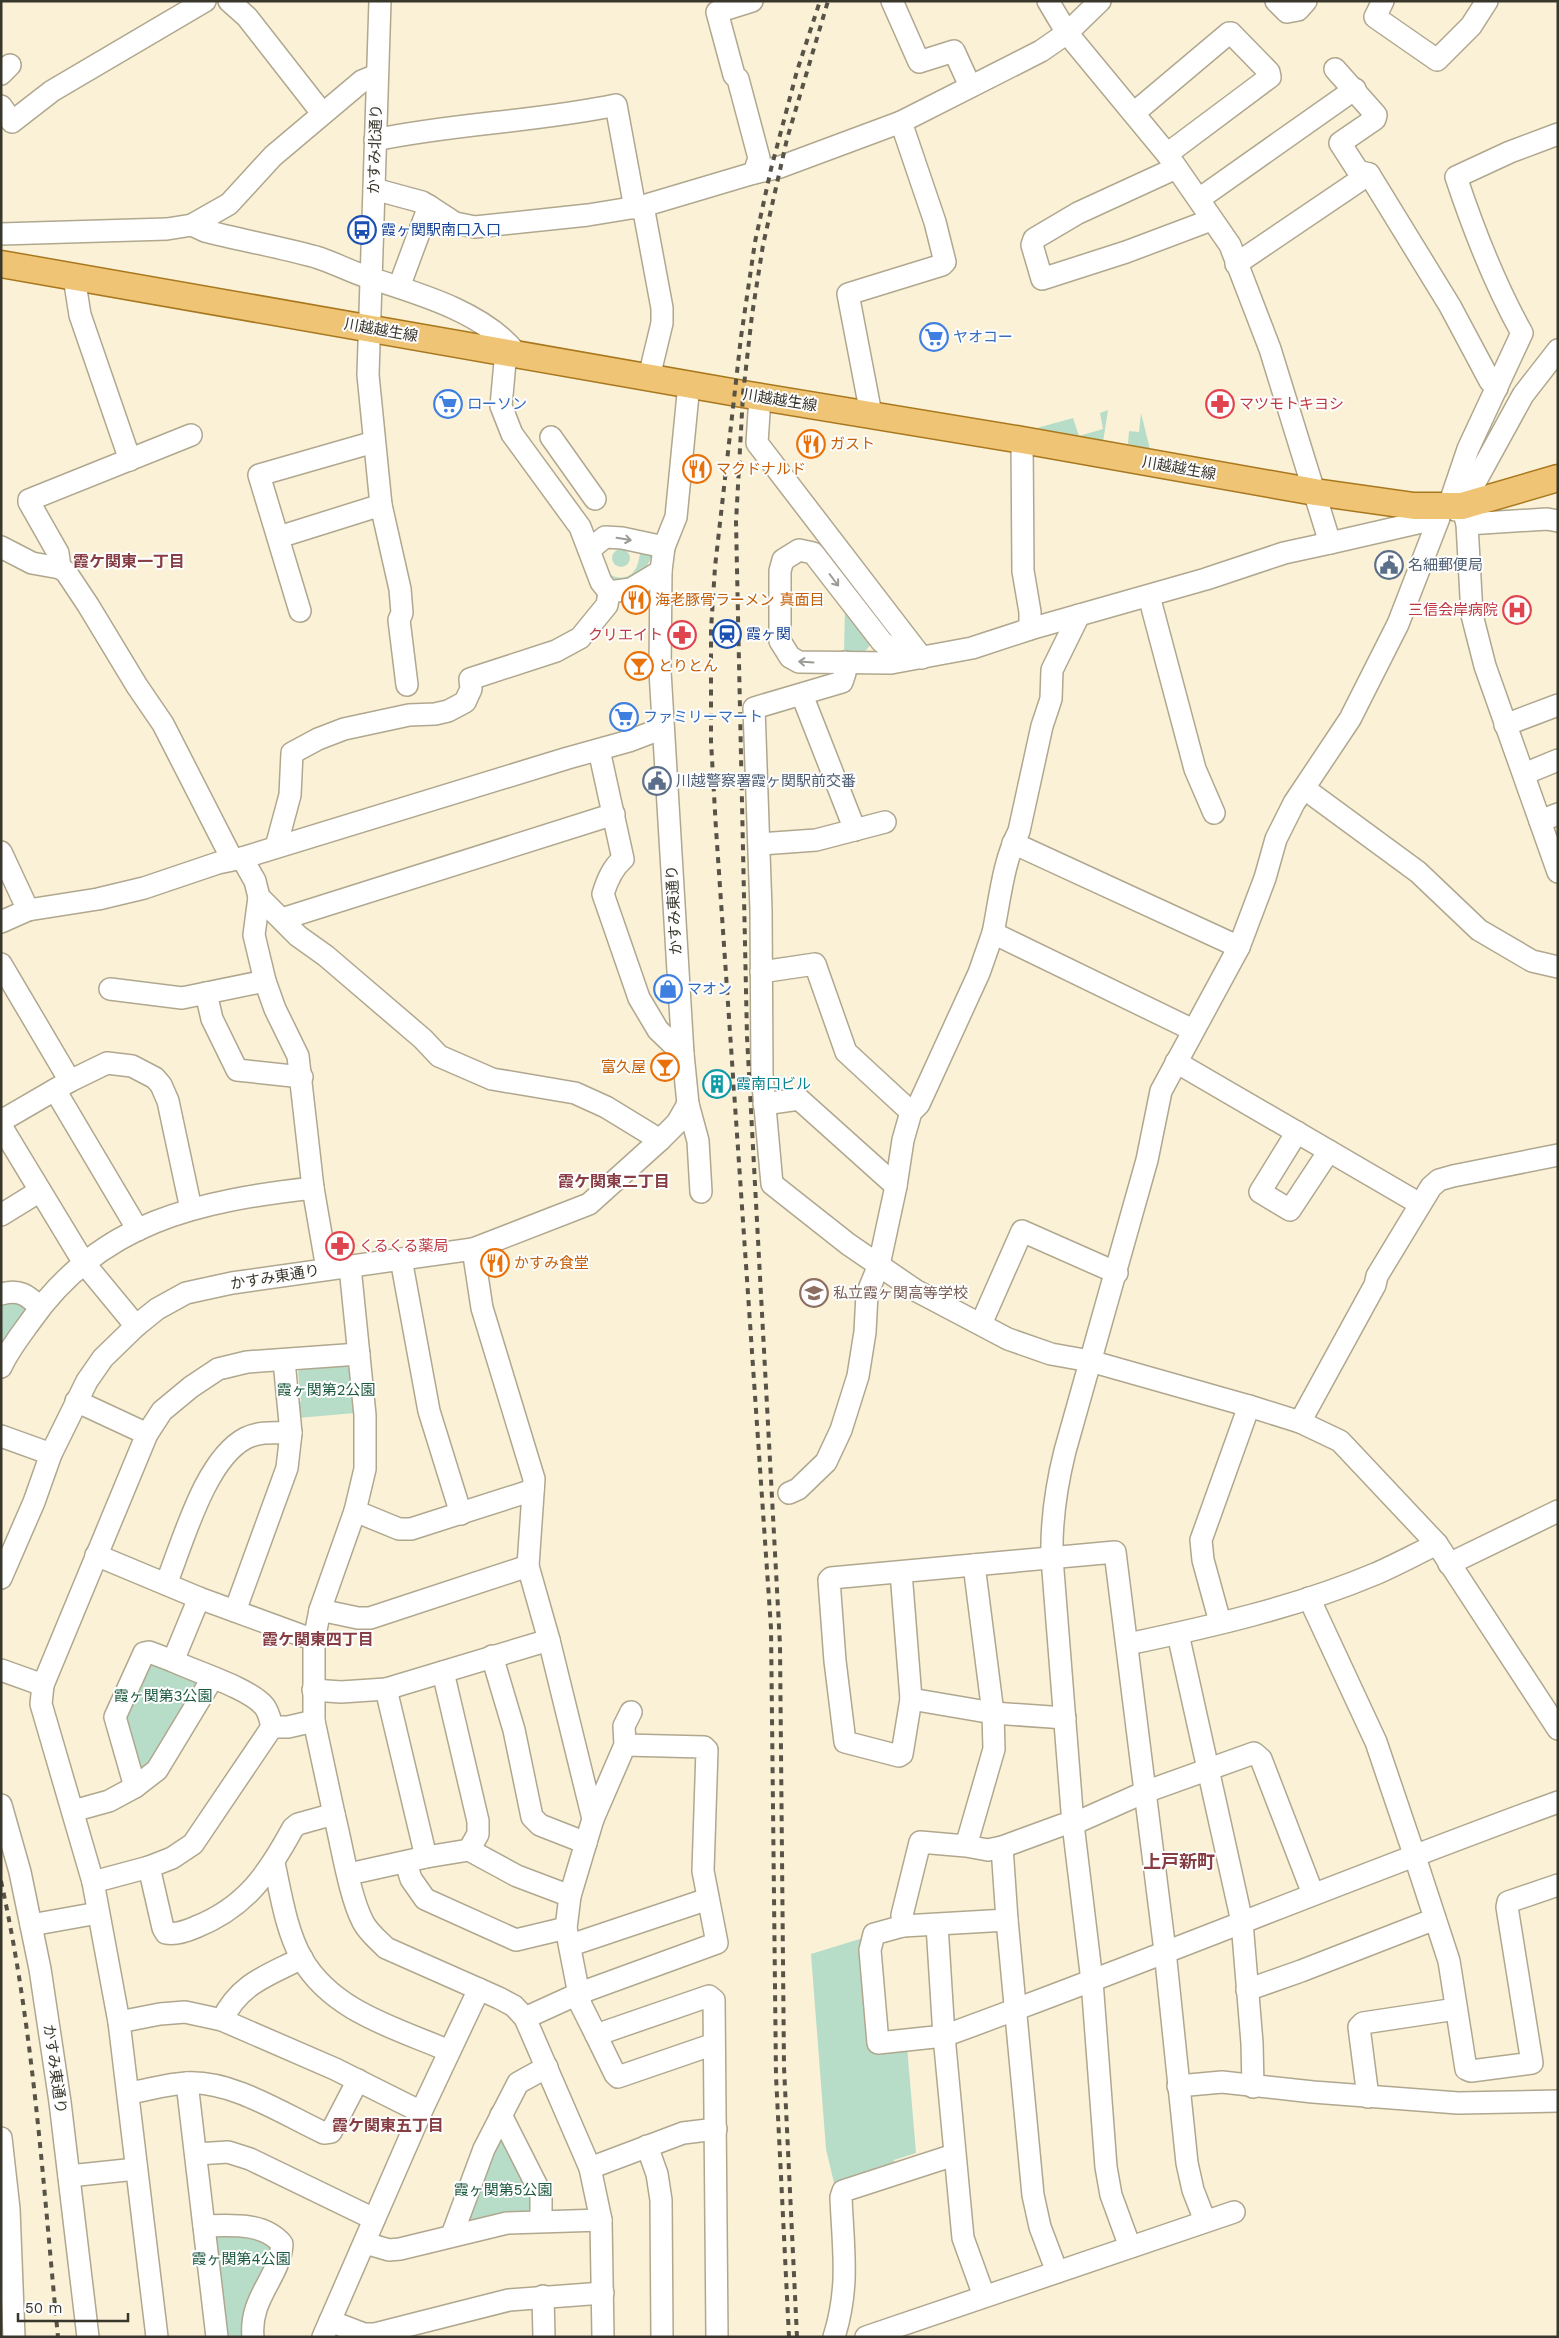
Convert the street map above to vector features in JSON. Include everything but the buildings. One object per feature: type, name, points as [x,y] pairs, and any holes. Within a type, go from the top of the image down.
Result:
[{"type":"main road","name":"川越越生線","points":[[1,264],[760,397],[871,414],[1315,492],[1454,513],[1558,478]]},
{"type":"street","points":[[1,106],[12,122],[52,90],[205,1]]},
{"type":"street","points":[[229,1],[247,17],[322,113]]},
{"type":"street","name":"かすみ北通り","points":[[380,1],[368,375],[381,506],[400,589],[402,613],[399,620],[407,685]]},
{"type":"street","points":[[752,1],[717,12],[759,158],[754,173]]},
{"type":"street","points":[[892,1],[919,62],[954,51],[970,86]]},
{"type":"street","points":[[1048,1],[1067,33],[1172,161],[1230,245],[1270,349],[1330,543]]},
{"type":"street","points":[[374,189],[422,202],[455,223],[475,227],[639,207],[780,167],[901,122],[1041,51],[1067,33],[1100,1]]},
{"type":"street","points":[[1276,1],[1287,12],[1298,10],[1306,1]]},
{"type":"street","points":[[1383,1],[1375,17],[1437,60],[1471,26],[1487,1]]},
{"type":"street","points":[[1134,113],[1232,33],[1269,72],[1270,77],[1172,161],[1078,213],[1034,240],[1032,245],[1042,279],[1126,252],[1211,220]]},
{"type":"street","points":[[1335,69],[1355,89],[1376,116],[1375,119],[1340,143],[1358,171],[1369,174],[1450,306],[1490,381],[1497,388]]},
{"type":"street","points":[[1,234],[167,229],[192,225],[229,204],[273,156],[322,113],[362,80],[377,75]]},
{"type":"street","points":[[1199,199],[1355,89]]},
{"type":"street","points":[[375,140],[404,134],[573,114],[616,105],[662,308],[662,323],[649,377]]},
{"type":"street","points":[[871,414],[848,294],[942,265],[945,262],[935,222],[901,122]]},
{"type":"street","points":[[1556,864],[1549,817],[1524,774],[1485,666],[1472,615],[1454,513],[1468,449],[1522,332],[1497,286],[1474,231],[1456,177],[1510,152],[1558,134]]},
{"type":"street","points":[[1236,264],[1369,174]]},
{"type":"street","points":[[398,287],[428,206]]},
{"type":"street","points":[[192,225],[213,233],[317,258],[370,279],[398,287],[472,317],[506,340],[511,352],[501,406],[512,434],[580,527],[600,582],[609,592]]},
{"type":"street","points":[[74,278],[80,315],[130,460]]},
{"type":"street","points":[[1130,2247],[1111,2195],[1106,2167],[1092,1981],[1073,1824],[1052,1558],[1051,1525],[1054,1500],[1090,1361],[1117,1273],[1147,1160],[1159,1098],[1176,1062],[1239,947],[1265,878],[1276,839],[1305,789],[1350,719],[1454,513],[1523,395],[1558,350]]},
{"type":"street","name":"かすみ東通り","points":[[1,1578],[34,1502],[50,1454],[76,1401],[103,1358],[136,1326],[158,1309],[186,1294],[232,1283],[473,1250],[589,1204],[677,1123],[688,1104],[683,1054],[660,671],[661,571],[664,547],[676,518],[688,384]]},
{"type":"street","points":[[760,397],[757,443],[914,659]]},
{"type":"street","points":[[60,568],[58,553],[30,500],[190,435]]},
{"type":"street","points":[[551,437],[595,499]]},
{"type":"street","points":[[1022,440],[1023,571],[1030,612],[1030,629]]},
{"type":"street","points":[[300,611],[259,475],[374,442]]},
{"type":"street","points":[[279,537],[381,506]]},
{"type":"street","points":[[914,659],[882,642],[818,558],[805,550],[799,550],[783,560],[780,571],[780,641],[790,657],[799,662],[891,663],[914,659],[972,648],[1030,629],[1149,596],[1284,553],[1454,513],[1558,521]]},
{"type":"street","points":[[589,550],[605,537],[622,538],[664,547]]},
{"type":"street","points":[[1,547],[32,563],[60,568],[66,572],[163,724],[237,859],[255,881],[259,897],[254,936],[265,981],[275,1009],[298,1056],[302,1077],[312,1188],[327,1269]]},
{"type":"street","points":[[609,592],[631,589],[661,571]]},
{"type":"street","points":[[276,847],[290,795],[292,753],[318,739],[344,729],[409,715],[436,714],[458,706],[469,696],[470,679],[556,651],[580,638],[607,605],[609,592]]},
{"type":"street","points":[[1149,596],[1195,769],[1214,813]]},
{"type":"street","points":[[789,1493],[798,1489],[826,1462],[841,1430],[858,1376],[865,1332],[867,1294],[879,1265],[896,1186],[903,1140],[911,1112],[918,1104],[979,973],[993,933],[997,904],[1013,843],[1019,831],[1038,744],[1051,699],[1052,670],[1079,615]]},
{"type":"street","points":[[845,662],[842,682],[754,708],[760,844],[762,1074],[772,1184],[848,1244],[915,1290],[1008,1339],[1051,1354],[1090,1361],[1249,1406],[1300,1422],[1340,1441],[1437,1544],[1558,1729]]},
{"type":"street","points":[[802,694],[855,830]]},
{"type":"street","points":[[1505,725],[1558,705]]},
{"type":"street","points":[[1,922],[28,910],[98,899],[144,888],[629,741],[663,728]]},
{"type":"street","points":[[599,750],[623,859],[616,865],[607,880],[603,894],[639,998],[658,1030],[683,1054]]},
{"type":"street","points":[[1524,774],[1558,760]]},
{"type":"street","points":[[1305,789],[1418,872],[1479,930],[1532,961],[1558,967]]},
{"type":"street","points":[[282,919],[614,814]]},
{"type":"street","points":[[760,844],[816,840],[885,822]]},
{"type":"street","points":[[1013,843],[1239,947]]},
{"type":"street","points":[[1,852],[28,910]]},
{"type":"street","points":[[259,897],[298,936],[326,956],[423,1039],[439,1056],[492,1079],[575,1093],[606,1107],[660,1140]]},
{"type":"street","points":[[993,933],[1193,1030]]},
{"type":"street","points":[[1,964],[138,1230]]},
{"type":"street","points":[[761,972],[815,964],[846,1052],[911,1112]]},
{"type":"street","points":[[110,989],[182,998],[265,981]]},
{"type":"street","points":[[206,993],[212,1019],[237,1070],[302,1077]]},
{"type":"street","points":[[1176,1062],[1420,1204]]},
{"type":"street","points":[[1,1121],[62,1085],[107,1063],[132,1066],[155,1078],[161,1085],[168,1101],[191,1209]]},
{"type":"street","points":[[764,1104],[799,1099],[896,1186]]},
{"type":"street","points":[[688,1104],[698,1141],[701,1192]]},
{"type":"street","points":[[1,1126],[84,1263],[136,1326]]},
{"type":"street","points":[[1297,1132],[1260,1192],[1290,1210],[1329,1151]]},
{"type":"street","points":[[1300,1422],[1375,1285],[1376,1276],[1431,1186],[1439,1180],[1558,1155]]},
{"type":"street","points":[[1,1367],[40,1307],[70,1274],[84,1263],[138,1230],[172,1214],[191,1209],[245,1196],[312,1188]]},
{"type":"street","points":[[2,1214],[40,1191]]},
{"type":"street","points":[[981,1324],[1022,1231],[1117,1273]]},
{"type":"street","points":[[473,1250],[482,1308],[534,1478],[528,1566],[549,1640],[593,1819]]},
{"type":"street","points":[[401,1259],[429,1411],[461,1514]]},
{"type":"street","points":[[350,1267],[366,1440],[365,1469],[355,1511],[320,1610],[314,1640],[313,1690],[314,1721],[348,1874],[363,1923],[386,1948],[514,2006],[525,2018],[590,2168],[601,2220],[604,2337]]},
{"type":"street","points":[[1,1294],[18,1291],[26,1294],[40,1307]]},
{"type":"street","points":[[157,2337],[119,2022],[93,1882],[41,1704],[43,1686],[147,1434],[162,1411],[191,1387],[218,1369],[247,1362],[284,1361],[359,1354]]},
{"type":"street","points":[[235,1611],[287,1468],[291,1433],[284,1361]]},
{"type":"street","points":[[76,1401],[147,1434]]},
{"type":"street","points":[[1220,1622],[1203,1560],[1201,1540],[1249,1406]]},
{"type":"street","points":[[166,1584],[210,1476],[230,1449],[247,1438],[265,1433],[291,1433]]},
{"type":"street","points":[[1,1436],[50,1454]]},
{"type":"street","points":[[355,1511],[399,1529],[411,1529],[532,1490]]},
{"type":"street","points":[[1449,1564],[1558,1511]]},
{"type":"street","points":[[1128,1644],[1178,1634],[1309,1598],[1374,1574],[1437,1544]]},
{"type":"street","points":[[901,1572],[911,1699],[902,1754],[899,1756],[845,1742],[834,1661],[829,1580],[831,1578],[1115,1552],[1165,1951],[1187,2163],[1193,2190],[1205,2221]]},
{"type":"street","points":[[96,1555],[199,1598],[314,1640]]},
{"type":"street","points":[[966,1846],[994,1749],[994,1713],[974,1565]]},
{"type":"street","points":[[320,1610],[370,1618],[528,1566]]},
{"type":"street","points":[[173,1661],[199,1598]]},
{"type":"street","points":[[1309,1598],[1376,1742],[1414,1854],[1448,1961],[1466,2069],[1472,2071],[1532,2063],[1507,1906],[1508,1902],[1558,1885]]},
{"type":"street","points":[[1178,1634],[1242,1922],[1246,1990],[1252,2043],[1253,2087]]},
{"type":"street","points":[[313,1690],[341,1692],[386,1689],[549,1640]]},
{"type":"street","points":[[93,1882],[149,1867],[172,1858],[194,1844],[272,1727],[269,1715],[257,1699],[244,1691],[173,1661],[149,1652],[144,1653],[115,1717],[136,1787]]},
{"type":"street","points":[[492,1656],[514,1730],[532,1817],[540,1825],[586,1843]]},
{"type":"street","points":[[1,1670],[43,1686]]},
{"type":"street","points":[[443,1672],[478,1821],[478,1834],[469,1850]]},
{"type":"street","points":[[73,1810],[109,1801],[136,1787],[157,1770],[212,1679]]},
{"type":"street","points":[[386,1689],[426,1856]]},
{"type":"street","points":[[911,1699],[994,1713],[1065,1718]]},
{"type":"street","points":[[631,1712],[624,1726],[625,1745],[593,1819],[570,1896],[568,1937],[581,2005],[618,2077],[714,2044]]},
{"type":"street","points":[[272,1727],[288,1727],[314,1721]]},
{"type":"street","points":[[525,2018],[580,1993],[717,1943],[703,1871],[707,1750],[704,1747],[625,1745]]},
{"type":"street","points":[[903,1926],[902,1915],[920,1842],[988,1850],[1002,1847],[1062,1825],[1073,1824],[1145,1792],[1254,1753],[1261,1759],[1313,1894]]},
{"type":"street","points":[[1007,1920],[903,1926],[874,1934],[870,1950],[878,2043],[944,2036],[1092,1981],[1414,1854],[1558,1802]]},
{"type":"street","name":"かすみ東通り","points":[[1,1805],[31,1925],[45,1997],[88,2337]]},
{"type":"street","points":[[149,1867],[162,1928],[166,1933],[173,1934],[207,1923],[239,1903],[274,1863],[293,1828],[298,1824],[334,1814]]},
{"type":"street","points":[[1002,1847],[1032,2196],[1040,2227],[1057,2272]]},
{"type":"street","points":[[348,1874],[426,1856],[469,1850],[517,1876],[570,1896]]},
{"type":"street","points":[[406,1862],[414,1884],[426,1899],[516,1940],[568,1937],[708,1899]]},
{"type":"street","points":[[274,1863],[286,1914],[302,1958],[314,1976],[337,1999],[356,2010],[449,2050]]},
{"type":"street","points":[[31,1925],[98,1913]]},
{"type":"street","points":[[1246,1990],[1301,1971],[1435,1919]]},
{"type":"street","points":[[937,1925],[944,2036],[963,2238],[984,2296]]},
{"type":"street","points":[[222,2020],[237,1994],[255,1982],[302,1958]]},
{"type":"street","points":[[479,1989],[421,2112],[327,2329],[375,2334],[508,2300],[603,2293]]},
{"type":"street","points":[[596,2035],[709,1996],[714,2000],[718,2337]]},
{"type":"street","points":[[1368,2097],[1359,2027],[1363,2023],[1456,2009]]},
{"type":"street","points":[[119,2022],[160,2014],[185,2012],[222,2020],[358,2080],[421,2112]]},
{"type":"street","points":[[452,2235],[484,2149],[518,2083],[547,2067]]},
{"type":"street","points":[[129,2093],[186,2083],[214,2084],[233,2090],[324,2133],[331,2132],[337,2124],[358,2080]]},
{"type":"street","points":[[1178,2086],[1222,2082],[1253,2087],[1458,2103],[1558,2101]]},
{"type":"street","points":[[186,2083],[217,2337]]},
{"type":"street","points":[[501,2115],[541,2194],[541,2221]]},
{"type":"street","points":[[590,2168],[683,2132],[716,2129]]},
{"type":"street","points":[[1,2138],[9,2218],[14,2337]]},
{"type":"street","points":[[647,2146],[657,2174],[662,2200],[662,2337]]},
{"type":"street","points":[[196,2154],[228,2152],[250,2159],[374,2219]]},
{"type":"street","points":[[834,2337],[845,2286],[841,2197],[843,2192],[954,2155]]},
{"type":"street","points":[[68,2176],[136,2169]]},
{"type":"street","points":[[866,2337],[1234,2212]]},
{"type":"street","points":[[365,2242],[389,2250],[400,2249],[507,2223],[601,2220]]},
{"type":"street","points":[[204,2226],[236,2224],[254,2228],[276,2237],[282,2244],[281,2254],[257,2303],[252,2323],[253,2337]]},
{"type":"street","points":[[543,2296],[544,2337]]},
{"type":"green space","points":[[1108,410],[1103,442],[1037,428],[1073,418],[1079,436],[1103,429],[1100,413]]},
{"type":"green space","points":[[1141,413],[1150,449],[1128,444],[1129,431],[1139,432]]},
{"type":"green space","points":[[621,549],[627,552],[630,558],[627,564],[621,567],[615,564],[612,558],[615,552]]},
{"type":"green space","points":[[602,550],[605,569],[613,576],[622,578],[634,571],[641,551],[649,552],[652,556],[645,570],[618,581],[604,573],[599,557]]},
{"type":"green space","points":[[845,607],[871,644],[863,654],[844,652]]},
{"type":"green space","points":[[8,1298],[27,1306],[27,1313],[1,1355],[1,1300]]},
{"type":"green space","name":"霞ヶ関第2公園","points":[[346,1362],[349,1366],[355,1413],[298,1418],[297,1405],[301,1401],[298,1372],[302,1367]]},
{"type":"green space","name":"霞ヶ関第3公園","points":[[147,1658],[199,1680],[179,1722],[142,1773],[122,1716]]},
{"type":"green space","points":[[863,1938],[874,2049],[907,2046],[916,2153],[894,2160],[895,2167],[835,2187],[826,2149],[811,1954]]},
{"type":"green space","name":"霞ヶ関第5公園","points":[[499,2140],[506,2141],[534,2192],[534,2212],[476,2223],[466,2218]]},
{"type":"green space","name":"霞ヶ関第4公園","points":[[216,2233],[253,2233],[276,2246],[249,2337],[222,2337],[211,2242]]},
{"type":"railway","points":[[789,2337],[776,2076],[771,1628],[716,829],[711,741],[711,630],[715,567],[741,337],[755,242],[771,169],[797,71],[820,1]]},
{"type":"railway","points":[[797,2337],[784,2067],[780,1645],[747,1037],[736,522],[743,394],[752,315],[763,245],[787,139],[828,1]]},
{"type":"railway","points":[[1,1881],[22,1994],[30,2051],[58,2337]]},
{"type":"place","name":"霞ヶ関駅南口入口","points":[[362,230]]},
{"type":"place","name":"ヤオコー","points":[[934,337]]},
{"type":"place","name":"ローソン","points":[[448,404]]},
{"type":"place","name":"マツモトキヨシ","points":[[1220,404]]},
{"type":"place","name":"ガスト","points":[[811,444]]},
{"type":"place","name":"マクドナルド","points":[[697,469]]},
{"type":"place","name":"名細郵便局","points":[[1389,565]]},
{"type":"place","name":"海老豚骨ラーメン 真面目","points":[[636,600]]},
{"type":"place","name":"三信会岸病院","points":[[1517,610]]},
{"type":"place","name":"霞ヶ関","points":[[727,634]]},
{"type":"place","name":"クリエイト","points":[[682,635]]},
{"type":"place","name":"とりとん","points":[[639,666]]},
{"type":"place","name":"ファミリーマート","points":[[624,717]]},
{"type":"place","name":"川越警察署霞ヶ関駅前交番","points":[[657,781]]},
{"type":"place","name":"マオン","points":[[668,989]]},
{"type":"place","name":"富久屋","points":[[665,1067]]},
{"type":"place","name":"霞南口ビル","points":[[717,1084]]},
{"type":"place","name":"くるくる薬局","points":[[340,1246]]},
{"type":"place","name":"かすみ食堂","points":[[495,1263]]},
{"type":"place","name":"私立霞ヶ関高等学校","points":[[814,1293]]},
{"type":"district","name":"霞ケ関東一丁目","points":[[129,561]]},
{"type":"district","name":"霞ケ関東二丁目","points":[[614,1181]]},
{"type":"district","name":"霞ケ関東四丁目","points":[[318,1639]]},
{"type":"district","name":"上戸新町","points":[[1179,1861]]},
{"type":"district","name":"霞ケ関東五丁目","points":[[388,2125]]}]
